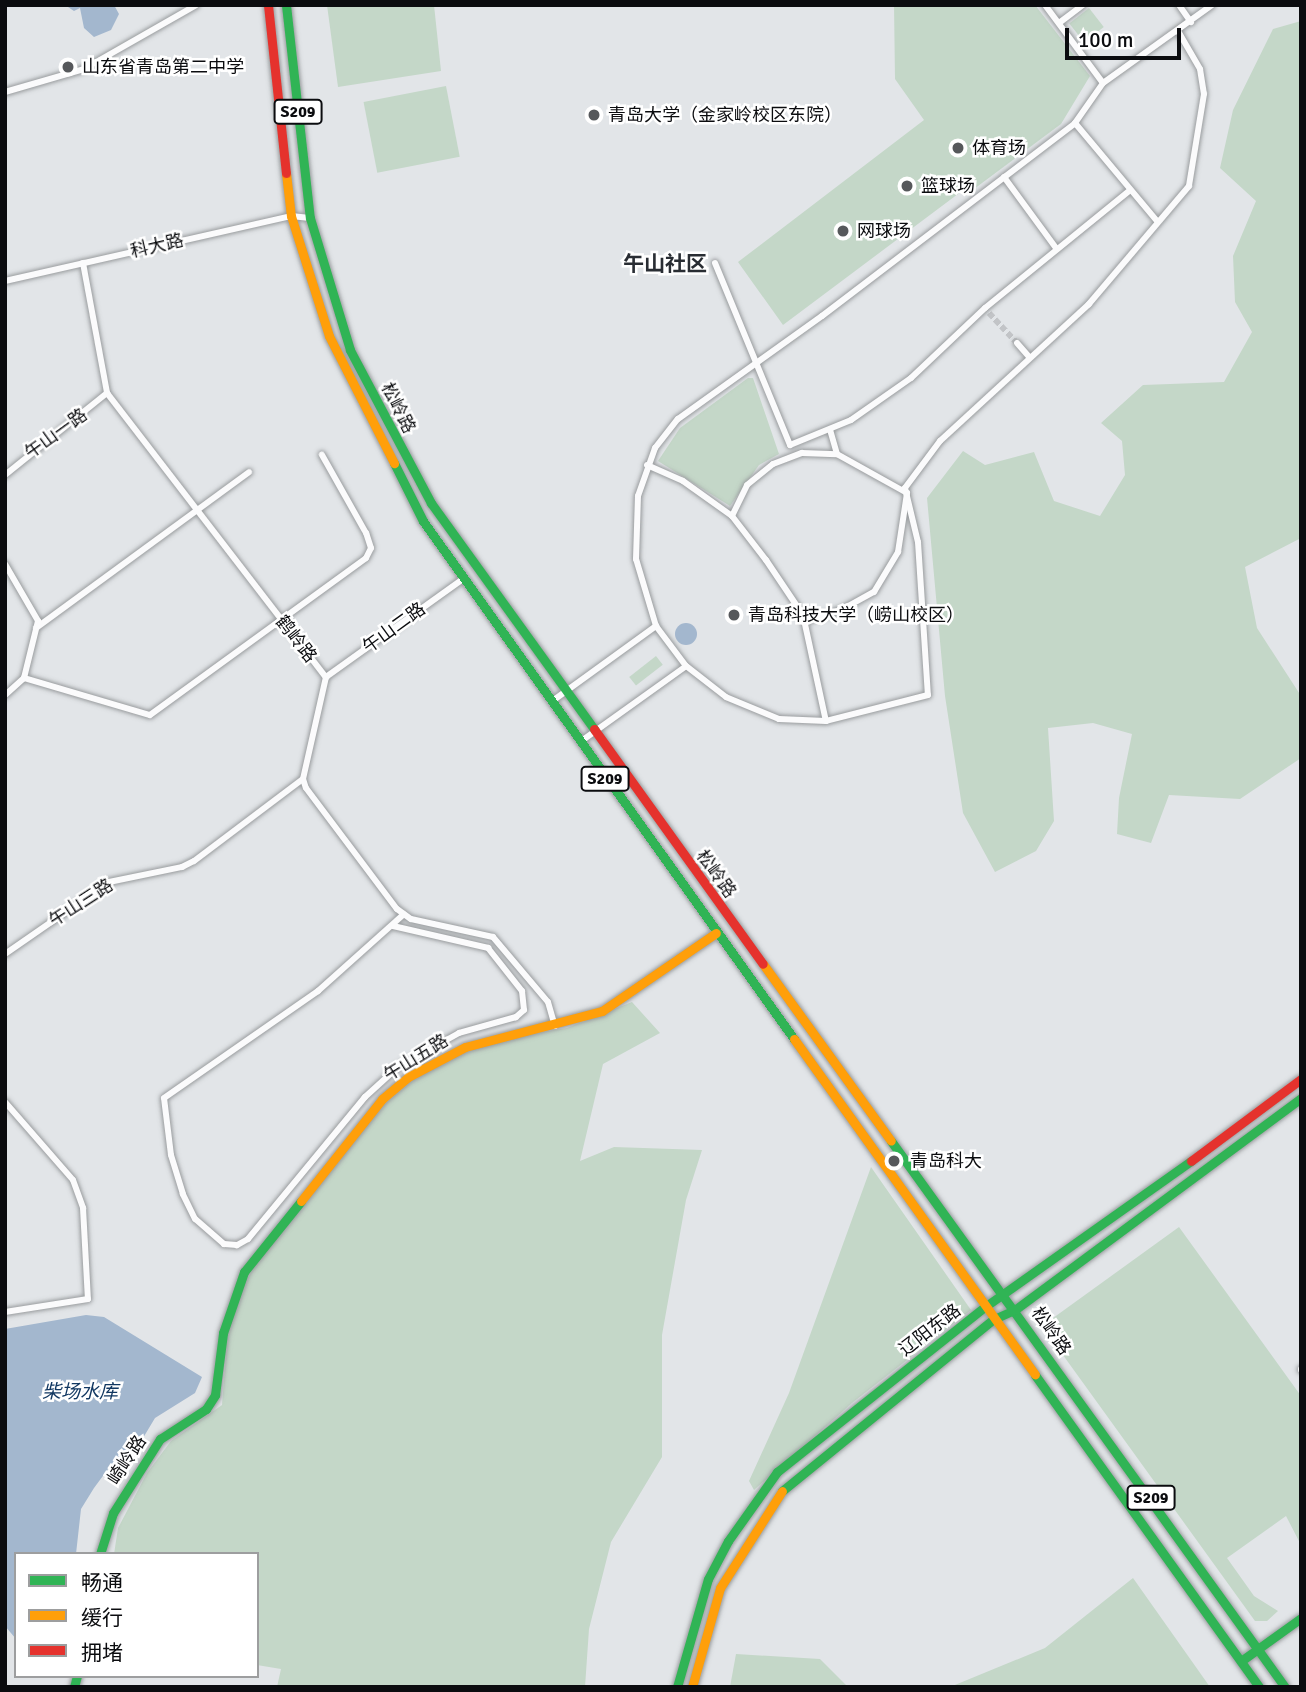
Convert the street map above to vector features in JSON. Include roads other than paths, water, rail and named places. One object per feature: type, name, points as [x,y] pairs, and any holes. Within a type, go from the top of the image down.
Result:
[{"type":"main road","name":"松岭路","points":[[268,5],[291,216],[329,336],[423,521],[1259,1687]]},
{"type":"main road","name":"松岭路","points":[[286,5],[310,218],[351,350],[430,503],[1006,1295],[1285,1687]]},
{"type":"main road","name":"午山五路","points":[[219,1366],[223,1333],[244,1272],[382,1099],[408,1077],[465,1047],[555,1026],[603,1011],[627,997],[716,933]]},
{"type":"main road","name":"辽阳东路","points":[[677,1687],[708,1579],[756,1498],[813,1442],[986,1306],[1006,1295],[1301,1079]]},
{"type":"main road","name":"辽阳东路","points":[[692,1687],[720,1588],[767,1508],[822,1455],[994,1319],[1016,1309],[1301,1098]]},
{"type":"main road","name":"崎岭路","points":[[101,1552],[113,1513],[133,1477],[160,1439],[206,1409],[215,1395],[219,1366]]},
{"type":"main road","points":[[1241,1661],[1301,1618]]},
{"type":"street","points":[[5,92],[84,69],[196,5]]},
{"type":"street","points":[[1045,5],[1103,83]]},
{"type":"street","points":[[1059,23],[1083,5]]},
{"type":"street","points":[[1179,5],[1191,22]]},
{"type":"street","points":[[1178,31],[1200,69],[1204,94],[1189,186],[1089,304],[940,441],[905,488],[918,542],[928,695],[826,721],[779,719],[726,697],[686,666],[656,626],[634,540],[648,465],[678,419],[1075,123],[1103,83],[1212,5]]},
{"type":"street","points":[[1075,123],[1157,221]]},
{"type":"street","points":[[1004,177],[1056,248]]},
{"type":"street","points":[[715,263],[758,360],[790,445],[830,430],[911,377],[1056,248],[1130,190]]},
{"type":"street","name":"科大路","points":[[5,281],[291,216],[310,218]]},
{"type":"street","name":"鹤岭路","points":[[83,263],[107,393],[326,677],[303,779]]},
{"type":"street","points":[[1017,343],[1029,357]]},
{"type":"street","name":"午山一路","points":[[5,475],[107,393]]},
{"type":"street","points":[[830,430],[837,454]]},
{"type":"street","points":[[732,516],[747,485],[773,464],[802,453],[837,454],[906,493]]},
{"type":"street","points":[[24,678],[150,715],[366,558],[371,548],[323,456]]},
{"type":"street","points":[[648,465],[683,481],[732,516],[805,621],[826,721]]},
{"type":"street","points":[[36,628],[249,472]]},
{"type":"street","points":[[805,621],[841,610],[874,592],[898,552],[906,493]]},
{"type":"street","points":[[5,564],[38,621],[24,678],[5,695]]},
{"type":"street","name":"午山二路","points":[[326,677],[463,579]]},
{"type":"street","points":[[551,702],[656,626]]},
{"type":"street","points":[[580,743],[686,666]]},
{"type":"street","points":[[303,779],[351,852],[404,914],[493,937],[548,1003],[555,1026]]},
{"type":"street","name":"午山三路","points":[[5,954],[109,882],[182,867],[194,861],[303,779]]},
{"type":"street","points":[[393,926],[488,948],[522,991],[524,1010],[508,1020],[458,1032],[398,1067],[365,1097],[248,1239],[237,1245],[224,1244],[195,1219],[183,1194],[169,1144],[164,1098],[305,1001],[404,914]]},
{"type":"street","points":[[5,1102],[73,1180],[83,1208],[88,1299],[5,1312]]},
{"type":"water","points":[[65,5],[114,5],[119,14],[111,30],[94,37],[84,28],[80,8],[74,11]]},
{"type":"water","points":[[686,623],[694,626],[697,634],[694,642],[686,645],[678,642],[675,634],[678,626]]},
{"type":"water","name":"柴场水库","points":[[86,1315],[104,1317],[202,1377],[195,1393],[155,1418],[143,1438],[111,1465],[94,1488],[81,1509],[76,1552],[14,1552],[14,1637],[5,1626],[5,1329]]},
{"type":"tunnel","points":[[989,313],[1017,343]]},
{"type":"place","name":"山东省青岛第二中学","points":[[68,67]]},
{"type":"place","name":"青岛大学（金家岭校区东院）","points":[[594,115]]},
{"type":"place","name":"体育场","points":[[958,148]]},
{"type":"place","name":"篮球场","points":[[907,186]]},
{"type":"place","name":"网球场","points":[[843,231]]},
{"type":"place","name":"青岛科技大学（崂山校区）","points":[[734,615]]},
{"type":"place","name":"青岛科大","points":[[894,1161]]},
{"type":"district","name":"午山社区","points":[[665,264]]}]
